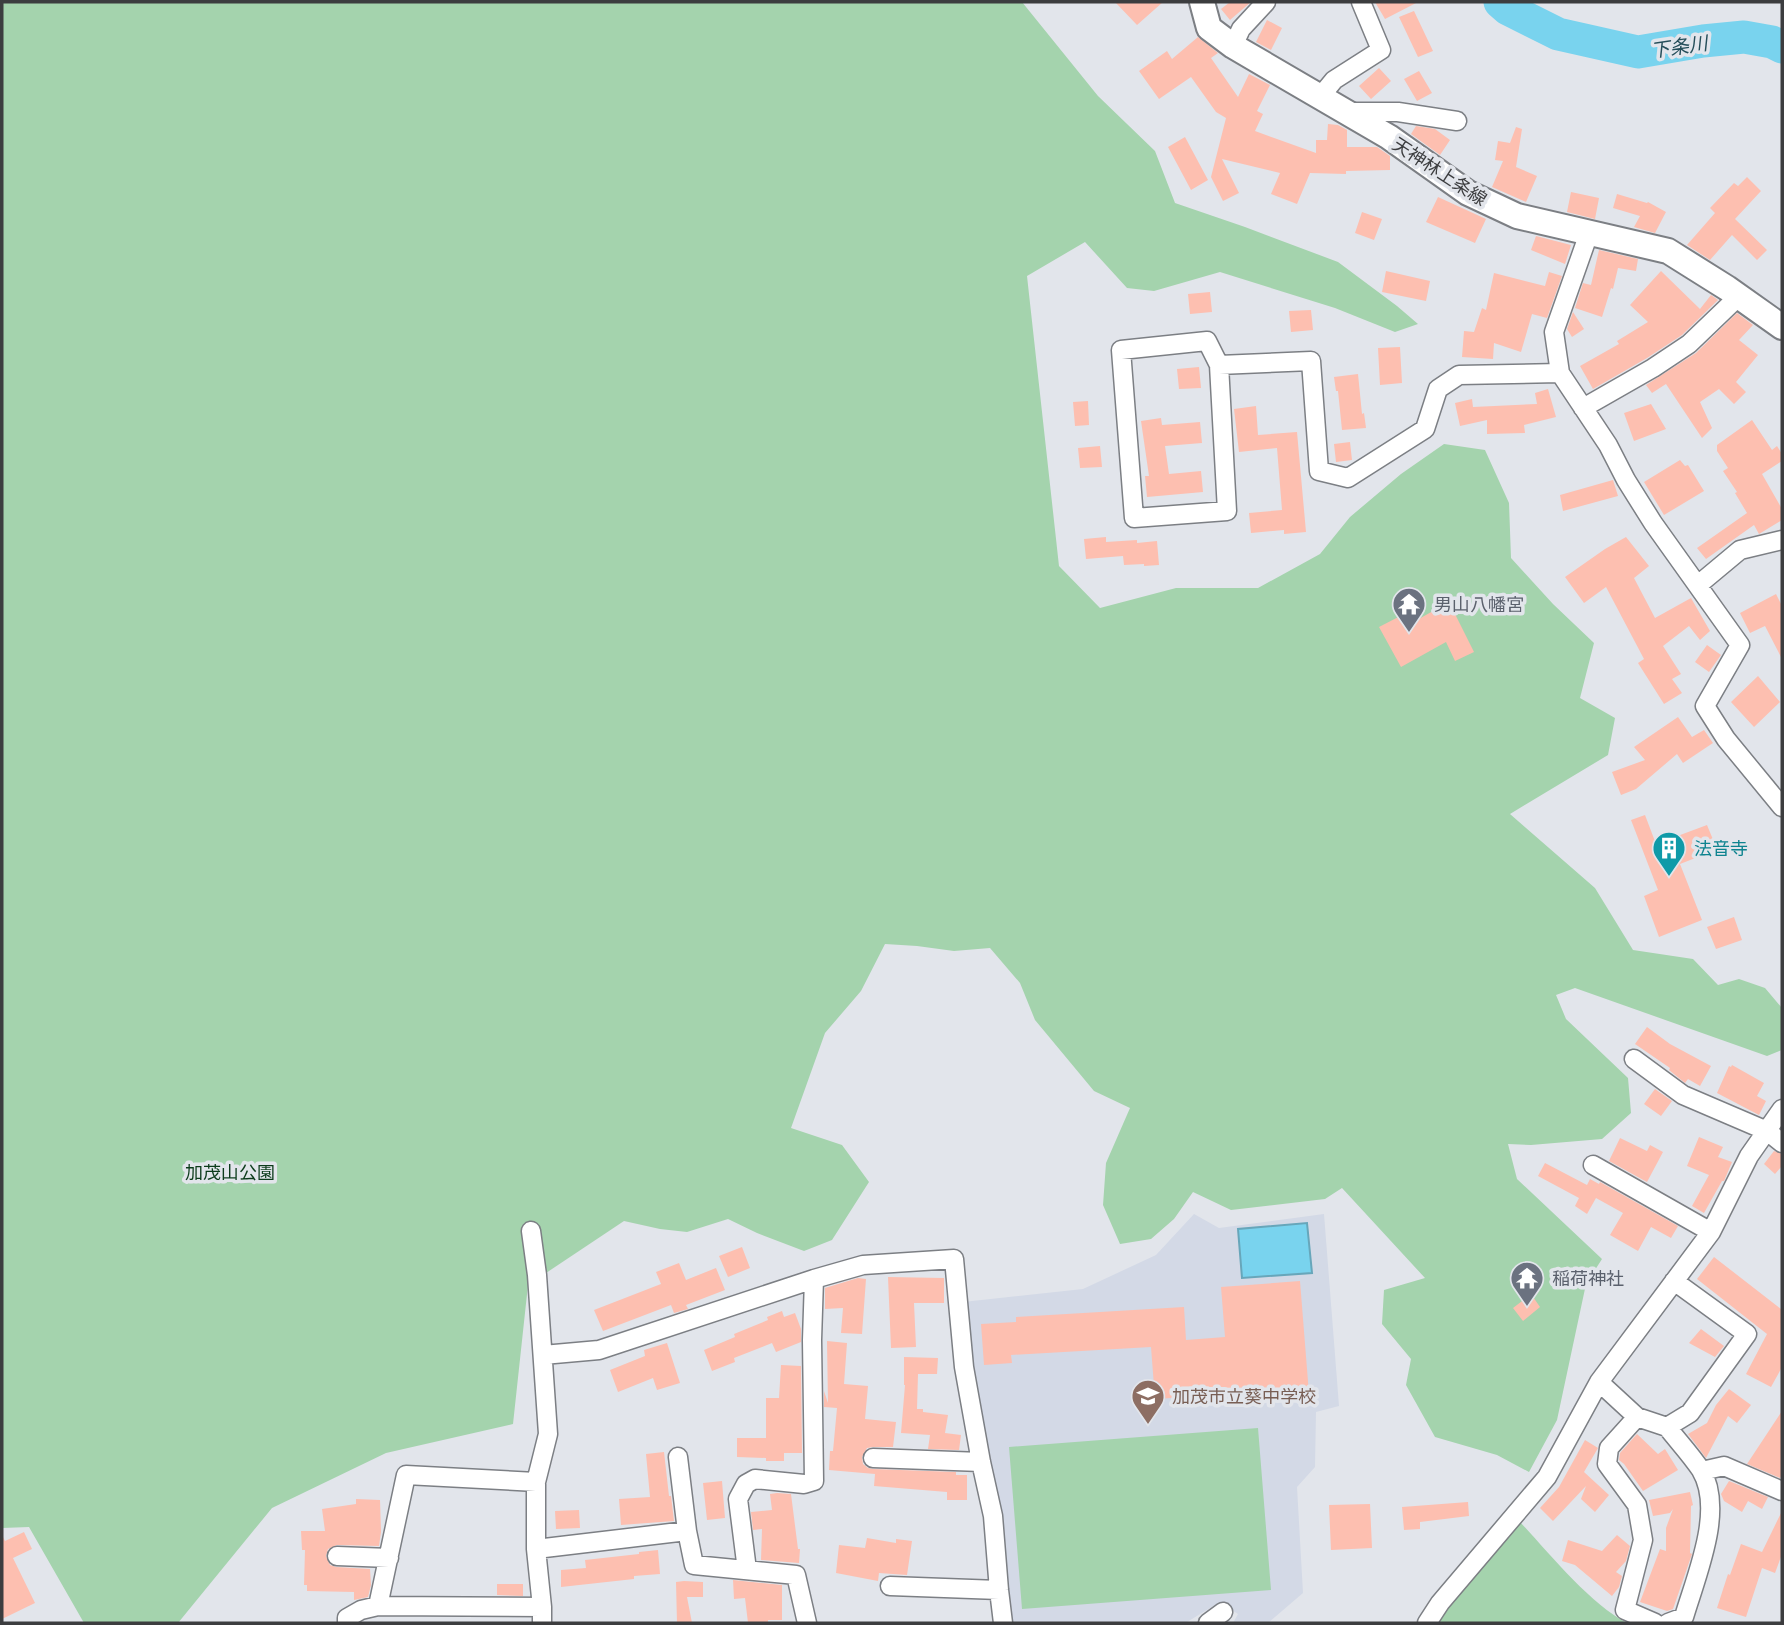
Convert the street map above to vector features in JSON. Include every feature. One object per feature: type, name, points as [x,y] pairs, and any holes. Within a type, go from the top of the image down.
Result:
[{"type":"main road","name":"天神林上条線","points":[[1202,2],[1209,28],[1233,46],[1389,137],[1468,193],[1517,216],[1668,251],[1782,327]]},
{"type":"street","points":[[1233,46],[1241,29],[1266,2]]},
{"type":"street","points":[[1320,97],[1334,80],[1381,50],[1361,2]]},
{"type":"street","points":[[1346,112],[1398,112],[1457,121]]},
{"type":"street","points":[[1589,233],[1554,332],[1560,373],[1608,445],[1653,523],[1740,645],[1705,706],[1726,739],[1782,807]]},
{"type":"street","points":[[1583,408],[1689,344],[1738,297]]},
{"type":"street","points":[[1207,341],[1219,365],[1227,511],[1134,518],[1121,350],[1207,341]]},
{"type":"street","points":[[1219,365],[1311,361],[1319,471],[1348,478],[1425,429],[1438,389],[1459,375],[1560,373]]},
{"type":"street","points":[[1698,585],[1740,550],[1782,540]]},
{"type":"street","points":[[1634,1059],[1683,1095],[1767,1131],[1782,1143]]},
{"type":"street","points":[[1427,1623],[1440,1603],[1547,1476],[1599,1382],[1711,1232],[1749,1156],[1782,1109]]},
{"type":"street","points":[[1593,1165],[1711,1232]]},
{"type":"street","points":[[347,1623],[347,1618],[378,1606],[542,1615],[536,1549],[536,1482],[548,1434],[537,1276],[531,1231]]},
{"type":"street","points":[[543,1355],[599,1350],[863,1265],[954,1259],[964,1367],[993,1516],[1003,1623]]},
{"type":"street","points":[[747,1570],[738,1499],[746,1484],[755,1479],[804,1484],[814,1481],[814,1279]]},
{"type":"street","points":[[1667,1427],[1690,1413],[1747,1334],[1674,1281]]},
{"type":"street","points":[[1599,1382],[1637,1417],[1667,1427],[1702,1471],[1710,1496],[1709,1532],[1682,1621]]},
{"type":"street","points":[[1637,1417],[1609,1448],[1607,1464],[1637,1505],[1643,1540],[1625,1610],[1655,1623]]},
{"type":"street","points":[[678,1457],[694,1565],[796,1575],[807,1623]]},
{"type":"street","points":[[873,1458],[981,1462]]},
{"type":"street","points":[[1702,1471],[1724,1466],[1782,1491]]},
{"type":"street","points":[[378,1606],[406,1475],[536,1482]]},
{"type":"street","points":[[536,1549],[687,1531]]},
{"type":"street","points":[[337,1556],[389,1558]]},
{"type":"street","points":[[890,1586],[999,1590]]},
{"type":"shaded area","name":"加茂市立葵中学校","points":[[1194,1214],[1219,1228],[1324,1214],[1339,1406],[1316,1412],[1315,1467],[1297,1487],[1303,1593],[1268,1623],[1233,1623],[1238,1614],[1220,1602],[1187,1622],[1013,1623],[1002,1567],[963,1302],[1083,1289],[1156,1255]]},
{"type":"green space","name":"加茂山公園","points":[[2,2],[1022,2],[1098,96],[1155,151],[1175,203],[1338,262],[1418,324],[1395,332],[1335,308],[1220,272],[1154,291],[1127,288],[1085,242],[1027,276],[1059,566],[1100,608],[1176,588],[1258,588],[1320,554],[1350,517],[1401,474],[1444,444],[1485,450],[1509,503],[1511,558],[1594,643],[1580,698],[1615,718],[1608,755],[1510,814],[1595,888],[1633,950],[1693,959],[1718,985],[1739,979],[1765,988],[1782,1008],[1782,1050],[1767,1056],[1575,988],[1556,995],[1566,1019],[1628,1078],[1631,1113],[1602,1139],[1531,1145],[1508,1144],[1517,1179],[1602,1259],[1586,1284],[1557,1420],[1529,1472],[1497,1455],[1435,1437],[1406,1385],[1411,1359],[1382,1324],[1384,1290],[1425,1278],[1342,1188],[1325,1199],[1231,1210],[1193,1192],[1174,1219],[1151,1239],[1120,1244],[1103,1205],[1106,1163],[1130,1108],[1094,1091],[1035,1020],[1020,983],[990,948],[954,951],[885,944],[861,991],[825,1033],[791,1128],[842,1145],[869,1182],[832,1240],[804,1251],[728,1219],[687,1232],[624,1221],[528,1285],[513,1424],[386,1453],[272,1508],[178,1623],[84,1623],[29,1527],[2,1528]]},
{"type":"green space","points":[[1258,1428],[1271,1590],[1022,1609],[1009,1447]]},
{"type":"green space","points":[[1520,1522],[1585,1591],[1627,1623],[1439,1623],[1467,1584]]},
{"type":"water","points":[[1307,1223],[1312,1273],[1242,1278],[1238,1229]]},
{"type":"building","points":[[1115,2],[1163,2],[1137,25]]},
{"type":"building","points":[[1230,2],[1251,2],[1230,20],[1221,9]]},
{"type":"building","points":[[1375,2],[1418,2],[1385,19]]},
{"type":"building","points":[[1414,11],[1433,51],[1418,57],[1399,17]]},
{"type":"building","points":[[1267,20],[1282,28],[1271,50],[1256,42]]},
{"type":"building","points":[[1198,37],[1218,53],[1211,58],[1238,97],[1249,74],[1270,85],[1257,111],[1263,114],[1255,131],[1316,153],[1316,140],[1327,140],[1328,124],[1338,125],[1347,130],[1347,147],[1377,147],[1390,156],[1390,170],[1346,171],[1346,174],[1310,173],[1297,204],[1271,194],[1280,173],[1222,159],[1239,193],[1223,201],[1211,177],[1226,118],[1216,112],[1191,77],[1159,99],[1139,71],[1167,51],[1172,59]]},
{"type":"building","points":[[1379,68],[1391,81],[1371,99],[1359,86]]},
{"type":"building","points":[[1419,71],[1432,93],[1417,101],[1404,79]]},
{"type":"building","points":[[1416,126],[1435,129],[1450,140],[1440,155],[1411,134]]},
{"type":"building","points":[[1516,127],[1522,129],[1516,167],[1537,176],[1526,202],[1492,187],[1503,161],[1495,160],[1498,141],[1510,143]]},
{"type":"building","points":[[1185,137],[1208,180],[1191,190],[1168,147]]},
{"type":"building","points":[[1747,177],[1761,191],[1735,219],[1767,250],[1757,260],[1732,235],[1710,260],[1687,245],[1715,213],[1710,208],[1734,183],[1738,186]]},
{"type":"building","points":[[1571,192],[1599,198],[1595,219],[1567,212]]},
{"type":"building","points":[[1617,194],[1648,202],[1666,212],[1655,233],[1634,227],[1640,216],[1613,208]]},
{"type":"building","points":[[1438,197],[1486,219],[1475,243],[1426,222]]},
{"type":"building","points":[[1362,212],[1382,219],[1374,240],[1355,233]]},
{"type":"building","points":[[1536,236],[1571,245],[1565,264],[1531,250]]},
{"type":"building","points":[[1599,250],[1638,259],[1636,271],[1618,268],[1602,317],[1575,308],[1583,283],[1591,285]]},
{"type":"building","points":[[1386,271],[1430,281],[1426,301],[1382,292]]},
{"type":"building","points":[[1661,271],[1700,309],[1711,295],[1718,300],[1682,335],[1593,389],[1580,366],[1619,344],[1617,341],[1648,322],[1630,305]]},
{"type":"building","points":[[1549,272],[1562,276],[1547,318],[1532,314],[1521,352],[1494,343],[1493,359],[1462,357],[1464,331],[1474,332],[1482,308],[1486,310],[1494,273],[1545,286]]},
{"type":"building","points":[[1210,292],[1212,312],[1190,314],[1188,294]]},
{"type":"building","points":[[1311,310],[1313,330],[1291,332],[1289,311]]},
{"type":"building","points":[[1573,312],[1584,329],[1572,337],[1567,329]]},
{"type":"building","points":[[1737,313],[1753,325],[1739,340],[1758,355],[1736,382],[1746,392],[1734,404],[1719,389],[1700,402],[1712,428],[1702,438],[1666,384],[1652,393],[1646,385],[1696,353]]},
{"type":"building","points":[[1400,347],[1402,383],[1380,385],[1378,348]]},
{"type":"building","points":[[1199,367],[1201,388],[1179,389],[1177,369]]},
{"type":"building","points":[[1358,374],[1366,428],[1342,430],[1334,377]]},
{"type":"building","points":[[1548,389],[1556,417],[1524,425],[1525,433],[1487,434],[1487,420],[1460,426],[1455,403],[1472,399],[1473,407],[1537,404],[1535,393]]},
{"type":"building","points":[[1088,401],[1089,425],[1075,426],[1073,402]]},
{"type":"building","points":[[1651,404],[1666,429],[1634,441],[1624,413]]},
{"type":"building","points":[[1256,406],[1258,435],[1297,432],[1306,532],[1284,534],[1284,530],[1251,533],[1249,513],[1282,510],[1277,448],[1239,452],[1234,409]]},
{"type":"building","points":[[1161,418],[1162,425],[1200,422],[1202,443],[1165,446],[1169,474],[1201,471],[1203,492],[1147,497],[1145,476],[1149,476],[1141,421]]},
{"type":"building","points":[[1752,420],[1772,450],[1777,446],[1782,454],[1782,461],[1762,474],[1782,509],[1782,520],[1759,534],[1754,525],[1706,559],[1697,548],[1747,513],[1723,471],[1728,468],[1717,451],[1717,445]]},
{"type":"building","points":[[1350,442],[1352,460],[1336,462],[1334,444]]},
{"type":"building","points":[[1100,446],[1102,467],[1080,468],[1078,448]]},
{"type":"building","points":[[1680,460],[1685,466],[1688,465],[1704,491],[1664,515],[1644,482]]},
{"type":"building","points":[[1613,480],[1618,496],[1563,511],[1560,495]]},
{"type":"building","points":[[1106,537],[1106,542],[1157,541],[1159,565],[1124,565],[1123,556],[1086,559],[1084,539]]},
{"type":"building","points":[[1626,537],[1649,566],[1634,578],[1655,618],[1691,598],[1710,631],[1700,640],[1689,626],[1663,646],[1681,674],[1672,679],[1682,693],[1664,704],[1638,663],[1644,659],[1606,587],[1584,603],[1565,577]]},
{"type":"building","points":[[1776,594],[1782,606],[1782,659],[1765,626],[1750,633],[1740,613]]},
{"type":"building","name":"男山八幡宮","points":[[1449,602],[1474,652],[1455,661],[1446,642],[1401,667],[1379,627],[1412,610],[1417,620]]},
{"type":"building","points":[[1707,645],[1721,655],[1709,672],[1695,662]]},
{"type":"building","points":[[1758,676],[1780,702],[1754,727],[1731,702]]},
{"type":"building","points":[[1678,717],[1692,737],[1704,730],[1713,743],[1683,763],[1677,754],[1636,789],[1621,795],[1612,772],[1645,760],[1634,747]]},
{"type":"building","name":"法音寺","points":[[1645,815],[1656,844],[1707,825],[1714,842],[1695,849],[1698,857],[1680,864],[1702,920],[1659,937],[1644,896],[1658,890],[1631,820]]},
{"type":"building","points":[[1734,917],[1742,940],[1716,949],[1707,927]]},
{"type":"building","points":[[1647,1027],[1670,1044],[1711,1066],[1700,1086],[1688,1079],[1685,1083],[1669,1070],[1670,1068],[1635,1044]]},
{"type":"building","points":[[1732,1065],[1764,1083],[1757,1096],[1766,1101],[1759,1115],[1717,1093],[1729,1066]]},
{"type":"building","points":[[1655,1089],[1672,1101],[1661,1116],[1644,1104]]},
{"type":"building","points":[[1699,1137],[1723,1147],[1718,1157],[1732,1162],[1724,1181],[1704,1213],[1692,1206],[1709,1175],[1687,1166]]},
{"type":"building","points":[[1620,1138],[1647,1151],[1650,1145],[1663,1152],[1647,1182],[1609,1161]]},
{"type":"building","points":[[1774,1151],[1782,1154],[1782,1166],[1775,1174],[1764,1164]]},
{"type":"building","points":[[1545,1163],[1587,1185],[1590,1179],[1599,1184],[1600,1182],[1678,1226],[1671,1238],[1651,1227],[1638,1251],[1610,1235],[1623,1213],[1596,1198],[1587,1214],[1575,1206],[1579,1198],[1538,1176]]},
{"type":"building","points":[[742,1247],[750,1268],[728,1277],[719,1256]]},
{"type":"building","points":[[1714,1257],[1781,1309],[1782,1306],[1782,1367],[1771,1387],[1746,1374],[1767,1334],[1697,1279]]},
{"type":"building","points":[[679,1263],[686,1280],[716,1268],[725,1290],[686,1305],[688,1309],[674,1313],[671,1305],[603,1331],[594,1310],[661,1284],[656,1272]]},
{"type":"building","points":[[888,1277],[944,1278],[944,1303],[914,1303],[916,1347],[891,1348]]},
{"type":"building","points":[[858,1278],[866,1279],[862,1334],[841,1333],[843,1308],[825,1309],[825,1288]]},
{"type":"building","points":[[1300,1281],[1309,1394],[1229,1400],[1229,1396],[1220,1395],[1155,1399],[1151,1347],[1011,1355],[1012,1363],[984,1365],[981,1324],[1016,1322],[1016,1317],[1184,1307],[1186,1340],[1225,1337],[1221,1287]]},
{"type":"building","name":"稲荷神社","points":[[1531,1294],[1540,1307],[1523,1321],[1513,1308]]},
{"type":"building","points":[[782,1311],[784,1317],[795,1313],[801,1329],[801,1342],[776,1352],[772,1343],[734,1358],[735,1362],[712,1371],[704,1350],[735,1337],[734,1334]]},
{"type":"building","points":[[1701,1329],[1724,1346],[1715,1357],[1689,1343]]},
{"type":"building","points":[[827,1341],[847,1343],[844,1384],[868,1386],[865,1419],[896,1422],[893,1447],[867,1448],[862,1457],[863,1464],[873,1469],[956,1472],[956,1475],[967,1475],[967,1500],[947,1500],[947,1492],[874,1486],[875,1474],[829,1470],[837,1408],[824,1407],[824,1391],[828,1403]]},
{"type":"building","points":[[667,1343],[680,1383],[657,1390],[653,1378],[618,1392],[610,1370],[645,1356],[644,1350]]},
{"type":"building","points":[[904,1357],[938,1358],[937,1374],[918,1374],[917,1409],[948,1415],[945,1433],[961,1435],[959,1450],[928,1449],[930,1435],[901,1433],[905,1385]]},
{"type":"building","points":[[781,1365],[801,1366],[802,1453],[784,1453],[784,1461],[737,1457],[737,1438],[766,1438],[766,1398],[779,1398]]},
{"type":"building","points":[[1729,1389],[1751,1405],[1737,1423],[1728,1416],[1706,1458],[1688,1434],[1707,1423],[1716,1405]]},
{"type":"building","points":[[1782,1411],[1782,1474],[1780,1478],[1747,1464]]},
{"type":"building","points":[[1637,1434],[1658,1454],[1665,1449],[1678,1470],[1643,1491],[1619,1460],[1620,1453]]},
{"type":"building","points":[[1585,1440],[1598,1448],[1584,1472],[1609,1495],[1595,1512],[1581,1499],[1586,1486],[1553,1521],[1540,1508],[1559,1487]]},
{"type":"building","points":[[664,1452],[674,1521],[621,1525],[619,1499],[650,1497],[646,1454]]},
{"type":"building","points":[[722,1481],[725,1518],[707,1520],[703,1483]]},
{"type":"building","points":[[1729,1481],[1768,1497],[1762,1509],[1748,1501],[1742,1512],[1724,1501],[1721,1494]]},
{"type":"building","points":[[1690,1492],[1693,1505],[1692,1554],[1673,1609],[1667,1611],[1640,1602],[1660,1549],[1666,1551],[1666,1528],[1673,1509],[1670,1513],[1653,1516],[1649,1500]]},
{"type":"building","points":[[770,1494],[791,1494],[800,1549],[799,1563],[761,1560],[762,1529],[753,1530],[751,1512],[772,1510]]},
{"type":"building","points":[[356,1499],[380,1500],[379,1546],[337,1545],[328,1549],[326,1556],[330,1565],[336,1567],[370,1569],[371,1585],[368,1597],[354,1600],[354,1592],[307,1591],[307,1585],[304,1585],[305,1550],[302,1550],[301,1531],[325,1531],[322,1509],[356,1504]]},
{"type":"building","points":[[1468,1502],[1469,1516],[1420,1522],[1420,1529],[1404,1530],[1402,1507]]},
{"type":"building","points":[[1370,1504],[1372,1548],[1331,1550],[1329,1505]]},
{"type":"building","points":[[579,1510],[580,1528],[556,1529],[555,1511]]},
{"type":"building","points":[[1782,1511],[1782,1554],[1775,1573],[1762,1568],[1746,1617],[1717,1608],[1741,1544],[1762,1552]]},
{"type":"building","points":[[24,1532],[32,1549],[13,1558],[35,1603],[2,1619],[2,1535],[5,1541]]},
{"type":"building","points":[[1617,1535],[1630,1546],[1626,1561],[1616,1572],[1622,1576],[1619,1587],[1612,1596],[1575,1565],[1562,1561],[1568,1540],[1602,1551]]},
{"type":"building","points":[[867,1538],[896,1543],[896,1539],[912,1541],[907,1575],[879,1573],[878,1581],[836,1573],[839,1545],[865,1548]]},
{"type":"building","points":[[658,1550],[660,1574],[561,1587],[561,1570],[586,1568],[585,1560]]},
{"type":"building","points":[[733,1580],[782,1585],[782,1620],[748,1623],[745,1598],[734,1599]]},
{"type":"building","points":[[676,1582],[703,1582],[703,1597],[687,1597],[692,1623],[677,1623]]},
{"type":"building","points":[[497,1584],[523,1584],[523,1596],[497,1595]]},
{"type":"waterway","name":"下条川","points":[[1500,2],[1508,9],[1558,34],[1638,52],[1744,37],[1772,42],[1782,47]]},
{"type":"place","name":"男山八幡宮","points":[[1409,634]]},
{"type":"place","name":"法音寺","points":[[1669,878]]},
{"type":"place","name":"稲荷神社","points":[[1527,1308]]},
{"type":"place","name":"加茂市立葵中学校","points":[[1148,1426]]}]
